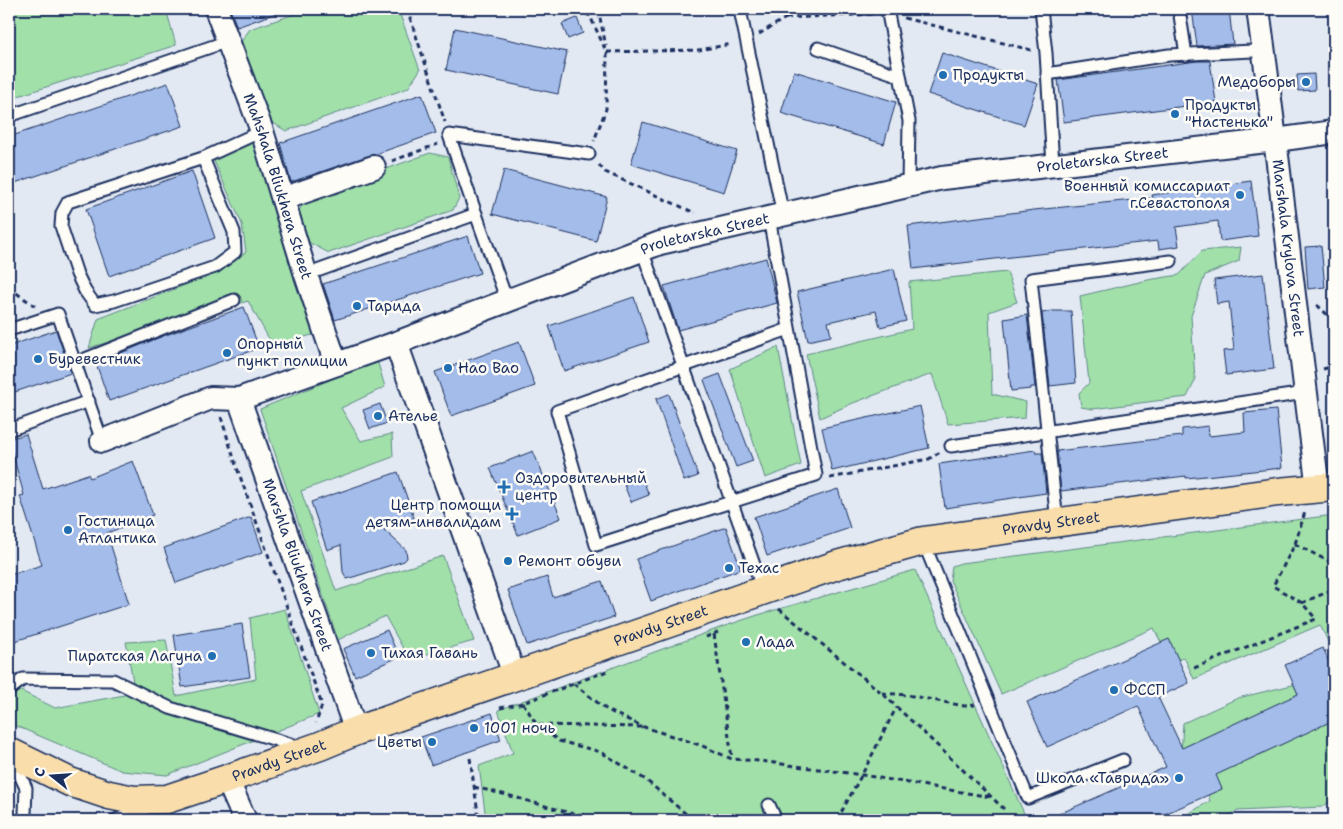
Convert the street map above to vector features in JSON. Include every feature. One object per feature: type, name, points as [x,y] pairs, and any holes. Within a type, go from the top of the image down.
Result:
[{"type":"main road","name":"Pravdy Street","points":[[9,753],[70,782],[109,795],[134,800],[167,799],[227,780],[356,731],[515,677],[767,600],[838,565],[923,541],[1278,492],[1319,496]]},
{"type":"street","name":"Mahshala Bliukhera Street","points":[[216,9],[262,131],[306,275],[336,364]]},
{"type":"street","name":"Marshala Krylova Street","points":[[1258,9],[1276,140],[1319,496]]},
{"type":"street","name":"Proletarska Street","points":[[102,441],[212,398],[239,398],[396,343],[660,243],[942,178],[1334,132]]},
{"type":"street","points":[[283,199],[374,167]]},
{"type":"street","points":[[396,343],[515,677]]},
{"type":"street","name":"Marshla Bliukhera Street","points":[[239,398],[356,731]]},
{"type":"street","points":[[227,780],[245,820]]},
{"type":"lane","points":[[1041,9],[1046,53],[1053,165]]},
{"type":"lane","points":[[1179,9],[1186,55]]},
{"type":"lane","points":[[740,10],[747,41],[776,217],[789,329],[816,475],[596,545],[557,410],[789,329]]},
{"type":"lane","points":[[888,14],[909,121],[908,186]]},
{"type":"lane","points":[[9,116],[228,42]]},
{"type":"lane","points":[[818,48],[900,76]]},
{"type":"lane","points":[[1047,74],[1169,56],[1264,49]]},
{"type":"lane","points":[[204,158],[234,232],[235,252],[215,267],[114,301],[94,305],[77,274],[61,226],[62,213],[68,202],[204,158],[262,131]]},
{"type":"lane","points":[[507,301],[449,135],[588,154]]},
{"type":"lane","points":[[306,275],[476,214]]},
{"type":"lane","points":[[642,250],[767,600]]},
{"type":"lane","points":[[1057,523],[1031,280],[1171,261]]},
{"type":"lane","points":[[75,363],[234,300]]},
{"type":"lane","points":[[9,330],[58,314],[102,441]]},
{"type":"lane","points":[[951,446],[1305,392]]},
{"type":"lane","points":[[9,430],[89,401]]},
{"type":"lane","points":[[923,541],[1028,798],[1123,760]]},
{"type":"lane","points":[[9,690],[23,679],[113,680],[170,708],[308,750]]},
{"type":"lane","points":[[9,753],[26,788],[23,820]]},
{"type":"lane","points":[[116,820],[167,799]]},
{"type":"lane","points":[[769,805],[776,820]]},
{"type":"path","points":[[374,167],[441,143],[449,135],[406,9]]},
{"type":"path","points":[[578,9],[590,16],[607,53]]},
{"type":"path","points":[[598,9],[607,53],[606,109],[588,154],[605,172],[700,216]]},
{"type":"path","points":[[607,53],[699,50],[747,41],[786,18],[795,9]]},
{"type":"path","points":[[786,18],[888,14],[1046,53]]},
{"type":"path","points":[[9,288],[49,317]]},
{"type":"path","points":[[816,475],[831,479],[929,459],[951,446]]},
{"type":"path","points":[[1194,668],[1316,619],[1302,603],[1273,586],[1319,496]]},
{"type":"path","points":[[1295,544],[1334,564]]},
{"type":"path","points":[[1302,603],[1334,588]]},
{"type":"path","points":[[767,600],[882,693],[1004,809]]},
{"type":"path","points":[[698,640],[714,634],[732,759]]},
{"type":"path","points":[[493,709],[523,703],[611,670]]},
{"type":"path","points":[[574,683],[606,710],[644,727],[700,745],[732,759],[862,775],[992,798]]},
{"type":"path","points":[[882,693],[907,695],[964,706],[990,704]]},
{"type":"path","points":[[523,703],[537,725],[559,741],[601,752],[646,780],[692,820]]},
{"type":"path","points":[[837,820],[896,708]]},
{"type":"path","points":[[537,725],[644,727]]},
{"type":"path","points":[[470,758],[479,820]]},
{"type":"path","points":[[474,787],[570,813],[623,820]]},
{"type":"shaded area","points":[[617,9],[744,9],[619,17]]},
{"type":"green space","points":[[9,9],[166,9],[176,45],[9,99]]},
{"type":"green space","points":[[310,9],[398,9],[420,70],[408,88],[286,131],[270,121],[240,43],[250,29]]},
{"type":"green space","points":[[253,140],[319,333],[273,346],[248,301],[89,348],[98,319],[221,271],[246,252],[242,224],[214,161]]},
{"type":"green space","points":[[430,153],[448,157],[459,198],[453,210],[329,253],[306,241],[297,213],[307,198]]},
{"type":"green space","points":[[1241,247],[1239,261],[1205,275],[1191,316],[1195,381],[1187,397],[1093,409],[1081,407],[1079,393],[1089,383],[1080,296],[1148,280],[1179,275],[1202,251]]},
{"type":"green space","points":[[1007,272],[1017,302],[989,312],[992,394],[1026,402],[1025,418],[948,424],[932,374],[853,403],[820,418],[806,354],[912,329],[909,282]]},
{"type":"green space","points":[[778,347],[801,465],[765,478],[730,369]]},
{"type":"green space","points":[[377,360],[385,387],[341,408],[361,441],[392,434],[393,457],[301,491],[336,591],[443,556],[474,641],[409,659],[385,616],[338,640],[260,409]]},
{"type":"green space","points":[[1334,515],[1334,654],[1320,625],[1194,679],[1184,657],[1171,663],[1154,628],[1001,694],[950,580],[952,566],[961,563]]},
{"type":"green space","points":[[915,570],[1027,820],[486,820],[479,766],[513,753],[498,710],[722,627]]},
{"type":"green space","points":[[285,609],[319,714],[167,775],[122,771],[9,723],[9,685],[55,708],[135,693],[126,642],[166,640],[176,696],[256,679],[250,618]]},
{"type":"green space","points":[[1334,675],[1334,779],[1331,780],[1334,787],[1334,799],[1322,807],[1238,811],[1219,820],[1182,820],[1181,818],[1210,801],[1206,786],[1181,755],[1183,723],[1238,698]]},
{"type":"building","points":[[230,9],[282,9],[282,11],[237,27]]},
{"type":"building","points":[[1192,9],[1229,9],[1233,44],[1197,46]]},
{"type":"building","points":[[577,18],[583,33],[568,39],[562,24]]},
{"type":"building","points":[[455,28],[567,52],[558,94],[446,70]]},
{"type":"building","points":[[942,53],[1038,84],[1024,125],[928,94]]},
{"type":"building","points":[[1197,61],[1210,61],[1216,102],[1064,122],[1058,80]]},
{"type":"building","points":[[794,71],[896,102],[884,144],[781,113]]},
{"type":"building","name":"Медоборы","points":[[1314,74],[1315,90],[1298,91],[1297,75]]},
{"type":"building","points":[[168,83],[183,126],[9,185],[9,137]]},
{"type":"building","points":[[422,94],[436,133],[291,182],[280,143]]},
{"type":"building","points":[[643,122],[737,151],[724,192],[631,164]]},
{"type":"building","points":[[504,170],[607,197],[596,241],[492,214]]},
{"type":"building","points":[[192,171],[215,238],[109,276],[86,209]]},
{"type":"building","points":[[1251,181],[1258,236],[1220,241],[1218,221],[1176,227],[1179,246],[1159,249],[1158,241],[913,269],[908,226],[1034,210],[1153,198],[1152,195]]},
{"type":"building","points":[[468,236],[480,273],[335,320],[323,284]]},
{"type":"building","points":[[1321,246],[1325,287],[1308,289],[1305,247]]},
{"type":"building","points":[[766,258],[777,303],[678,330],[664,286]]},
{"type":"building","points":[[894,269],[906,321],[880,327],[876,311],[828,322],[831,336],[808,341],[797,292]]},
{"type":"building","points":[[1263,274],[1274,369],[1226,375],[1223,351],[1234,350],[1229,302],[1217,304],[1214,280]]},
{"type":"building","points":[[634,297],[649,342],[564,371],[549,326]]},
{"type":"building","points":[[244,307],[259,348],[109,401],[96,363],[163,336]]},
{"type":"building","points":[[1071,311],[1076,383],[1050,386],[1042,313]]},
{"type":"building","points":[[1027,315],[1035,387],[1011,391],[1004,319]]},
{"type":"building","name":"Буревестник","points":[[56,330],[71,373],[9,394],[9,346]]},
{"type":"building","points":[[519,342],[535,386],[451,416],[435,372]]},
{"type":"building","points":[[720,374],[753,461],[736,467],[704,380]]},
{"type":"building","points":[[669,394],[698,476],[684,481],[656,399]]},
{"type":"building","points":[[380,404],[387,423],[370,429],[363,410]]},
{"type":"building","points":[[920,406],[929,448],[832,471],[822,428]]},
{"type":"building","points":[[1276,410],[1282,468],[1186,478],[1186,476],[1061,491],[1057,451],[1182,436],[1182,429],[1208,426],[1209,436],[1245,432],[1244,413]]},
{"type":"building","name":"Гостиница Атлантика","points":[[26,434],[43,489],[88,474],[90,478],[133,461],[153,515],[107,533],[129,604],[9,643],[9,575],[42,565],[20,496],[24,495],[9,441],[9,439]]},
{"type":"building","points":[[1035,450],[1036,453],[1042,453],[1046,493],[945,508],[939,464]]},
{"type":"building","points":[[533,451],[561,518],[518,535],[490,468]]},
{"type":"building","points":[[398,472],[414,518],[384,530],[406,550],[407,558],[404,561],[347,579],[343,572],[341,545],[327,550],[311,502]]},
{"type":"building","points":[[642,478],[649,495],[631,502],[624,485]]},
{"type":"building","points":[[838,489],[850,528],[767,556],[754,517]]},
{"type":"building","points":[[251,517],[263,552],[176,583],[164,548]]},
{"type":"building","points":[[726,527],[741,569],[651,601],[636,559]]},
{"type":"building","points":[[547,577],[553,597],[602,581],[614,617],[527,645],[508,590]]},
{"type":"building","name":"Пиратская Лагуна","points":[[242,624],[250,677],[182,687],[174,635]]},
{"type":"building","name":"Тихая Гавань","points":[[387,630],[399,657],[355,676],[343,649]]},
{"type":"building","points":[[1169,639],[1189,683],[1158,697],[1182,748],[1298,694],[1285,665],[1323,648],[1334,674],[1334,720],[1216,775],[1222,789],[1151,820],[1045,820],[1166,767],[1138,706],[1047,747],[1027,702]]},
{"type":"building","points":[[492,713],[501,740],[431,765],[421,737]]},
{"type":"place","name":"Продукты","points":[[943,75]]},
{"type":"place","name":"Медоборы","points":[[1306,82]]},
{"type":"place","name":"Продукты \"Настенька\"","points":[[1175,114]]},
{"type":"place","name":"Военный комиссариат г.Севастополя","points":[[1240,195]]},
{"type":"place","name":"Тарида","points":[[357,306]]},
{"type":"place","name":"Опорный пункт полиции","points":[[227,353]]},
{"type":"place","name":"Буревестник","points":[[38,359]]},
{"type":"place","name":"Hao Bao","points":[[448,368]]},
{"type":"place","name":"Ателье","points":[[378,416]]},
{"type":"place","name":"Оздоровительный центр","points":[[504,487]]},
{"type":"place","name":"Центр помощи детям-инвалидам","points":[[512,514]]},
{"type":"place","name":"Гостиница Атлантика","points":[[68,530]]},
{"type":"place","name":"Ремонт обуви","points":[[508,561]]},
{"type":"place","name":"Техас","points":[[729,568]]},
{"type":"place","name":"Лада","points":[[746,642]]},
{"type":"place","name":"Тихая Гавань","points":[[371,653]]},
{"type":"place","name":"Пиратская Лагуна","points":[[212,656]]},
{"type":"place","name":"ФССП","points":[[1114,690]]},
{"type":"place","name":"1001 ночь","points":[[474,728]]},
{"type":"place","name":"Цветы","points":[[432,742]]},
{"type":"place","name":"Школа «Таврида»","points":[[1179,778]]}]
